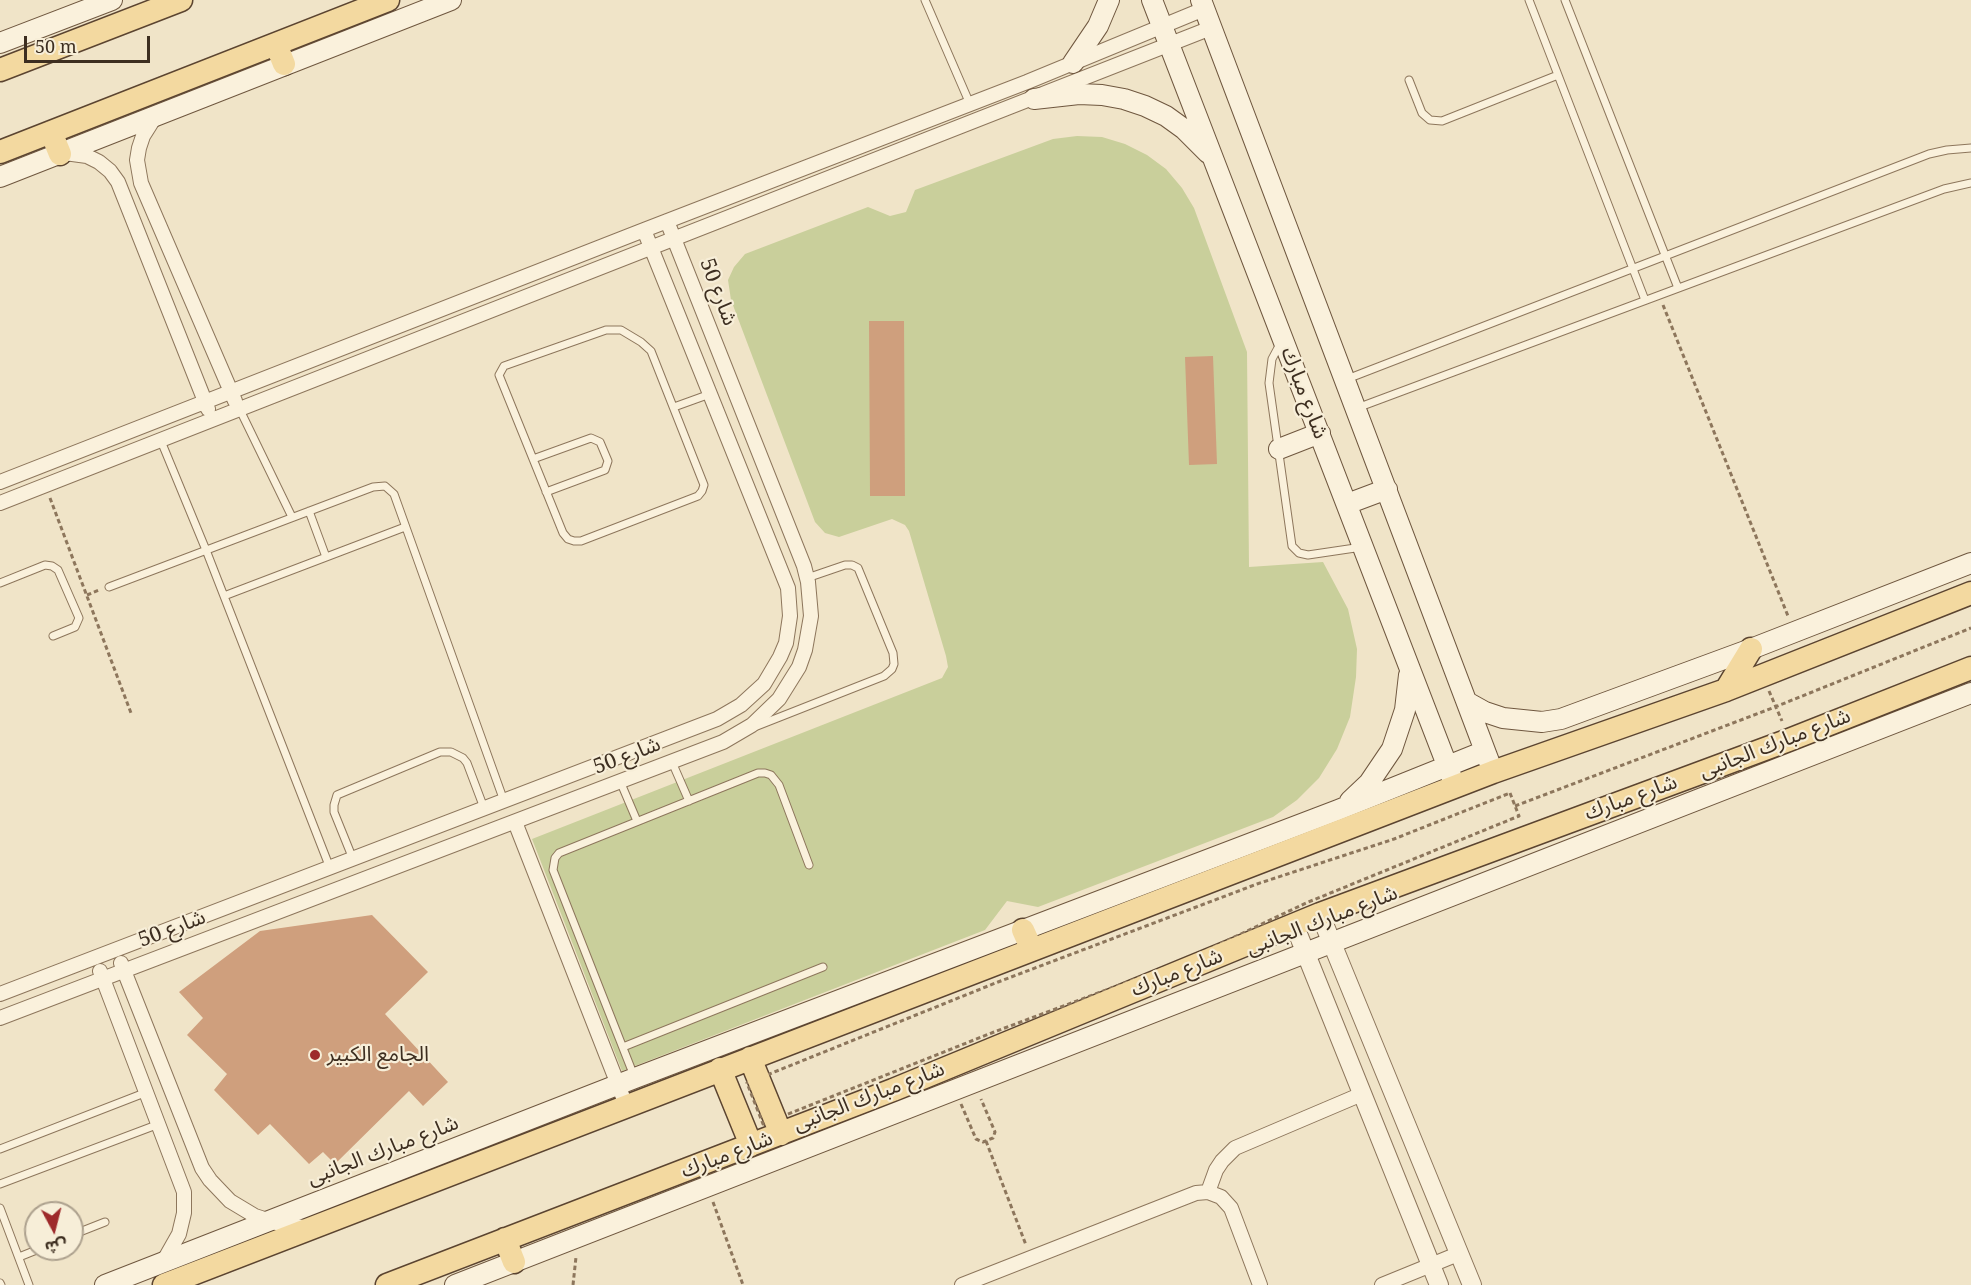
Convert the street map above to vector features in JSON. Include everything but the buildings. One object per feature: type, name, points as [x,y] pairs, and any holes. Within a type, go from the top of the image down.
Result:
[{"type":"main road","points":[[0,43],[112,0]]},
{"type":"main road","points":[[0,70],[181,0]]},
{"type":"main road","points":[[0,177],[157,116],[388,0]]},
{"type":"main road","points":[[0,152],[51,132],[280,54],[451,0]]},
{"type":"main road","points":[[1073,63],[1098,26],[1109,0]]},
{"type":"main road","name":"شارع مبارك","points":[[1152,0],[1452,776]]},
{"type":"main road","name":"شارع مبارك","points":[[1202,5],[1357,408],[1489,762]]},
{"type":"main road","points":[[1031,90],[1102,95],[1145,106],[1184,129],[1216,162]]},
{"type":"main road","points":[[51,132],[60,153]]},
{"type":"main road","points":[[1279,449],[1320,433]]},
{"type":"main road","points":[[1347,504],[1387,489]]},
{"type":"main road","points":[[1467,702],[1485,712],[1503,718],[1542,722],[1561,719],[1751,649],[1971,563]]},
{"type":"main road","points":[[105,1285],[163,1274],[232,1247],[312,1227],[626,1090],[720,1069],[754,1068],[1028,940],[1489,762],[1726,690],[1971,593]]},
{"type":"main road","points":[[1726,690],[1751,649]]},
{"type":"main road","name":"شارع مبارك","points":[[387,1285],[751,1145],[778,1127],[904,1086],[1293,924],[1789,740],[1971,668]]},
{"type":"main road","points":[[1338,810],[1369,783],[1392,748],[1406,710],[1409,669]]},
{"type":"main road","name":"شارع مبارك الجانبى","points":[[455,1285],[1971,693]]},
{"type":"main road","name":"شارع مبارك الجانبى","points":[[232,1247],[269,1222],[1028,940],[1338,810],[1452,776]]},
{"type":"main road","points":[[754,1068],[778,1127]]},
{"type":"main road","points":[[720,1069],[751,1145]]},
{"type":"main road","points":[[505,1239],[514,1262]]},
{"type":"street","points":[[0,503],[651,249],[1166,35],[1202,5]]},
{"type":"street","points":[[0,482],[970,104],[1031,90],[1073,63],[1166,35],[1211,28]]},
{"type":"street","points":[[157,116],[142,136],[137,160],[138,171],[240,411]]},
{"type":"street","points":[[60,153],[81,155],[99,162],[118,182],[213,421]]},
{"type":"street","name":"شارع 50","points":[[0,1018],[723,742],[766,713],[779,699],[799,667],[806,650],[811,616],[807,578],[667,221]]},
{"type":"street","name":"شارع 50","points":[[0,994],[717,719],[741,705],[764,684],[780,657],[787,636],[790,616],[788,588],[770,538],[644,230]]},
{"type":"street","points":[[770,538],[790,531]]},
{"type":"street","points":[[533,789],[543,811]]},
{"type":"street","points":[[515,822],[626,1090]]},
{"type":"street","points":[[1320,914],[1472,1285]]},
{"type":"street","points":[[1293,924],[1439,1285]]},
{"type":"street","points":[[116,950],[202,1168],[219,1191],[242,1210],[269,1222],[312,1227]]},
{"type":"street","points":[[95,958],[181,1182],[185,1203],[179,1234],[163,1274]]},
{"type":"street","points":[[1208,1192],[1216,1170],[1235,1148],[1387,1080]]},
{"type":"street","points":[[962,1285],[1196,1193],[1208,1192],[1221,1197],[1231,1208],[1260,1285]]},
{"type":"street","points":[[1382,1285],[1458,1254]]},
{"type":"lane","points":[[925,0],[970,104]]},
{"type":"lane","points":[[1529,0],[1645,300]]},
{"type":"lane","points":[[1564,0],[1678,288]]},
{"type":"lane","points":[[1409,80],[1422,113],[1430,120],[1442,121],[1558,75]]},
{"type":"lane","points":[[1346,379],[1929,154],[1971,148]]},
{"type":"lane","points":[[1357,408],[1944,189],[1971,183]]},
{"type":"lane","points":[[621,330],[642,342],[651,351],[674,407],[702,477],[704,485],[702,491],[698,496],[581,541],[573,541],[563,533],[501,380],[501,370],[504,366],[598,332],[621,330]]},
{"type":"lane","points":[[1284,339],[1276,349],[1269,371],[1292,546],[1295,550],[1308,555],[1363,547]]},
{"type":"lane","points":[[674,407],[710,393]]},
{"type":"lane","points":[[240,411],[292,517]]},
{"type":"lane","points":[[533,459],[591,438],[600,442],[608,461],[605,470],[546,492]]},
{"type":"lane","points":[[161,441],[330,868]]},
{"type":"lane","points":[[109,586],[379,485],[385,486],[394,494],[504,801]]},
{"type":"lane","points":[[309,511],[326,557]]},
{"type":"lane","points":[[224,596],[405,528]]},
{"type":"lane","points":[[0,583],[45,565],[58,570],[79,618],[75,627],[53,636]]},
{"type":"lane","points":[[738,734],[884,676],[892,669],[894,653],[858,568],[852,565],[845,566],[807,578]]},
{"type":"lane","points":[[353,859],[334,812],[338,795],[440,753],[451,752],[463,758],[467,763],[484,808]]},
{"type":"lane","points":[[672,761],[689,801]]},
{"type":"lane","points":[[626,1090],[622,1047],[553,870],[553,863],[559,853],[758,773],[771,775],[779,785],[809,865]]},
{"type":"lane","points":[[620,781],[637,821]]},
{"type":"lane","points":[[622,1047],[823,967]]},
{"type":"lane","points":[[0,1149],[147,1092]]},
{"type":"lane","points":[[0,1184],[159,1124]]},
{"type":"lane","points":[[0,1208],[29,1285]]},
{"type":"lane","points":[[84,1230],[105,1222]]},
{"type":"lane","points":[[19,1257],[24,1255]]},
{"type":"path","points":[[1659,295],[1795,632]]},
{"type":"path","points":[[45,486],[131,713]]},
{"type":"path","points":[[1515,806],[1971,628]]},
{"type":"path","points":[[1762,675],[1789,740]]},
{"type":"path","points":[[1510,793],[1519,816],[1306,903],[1186,960],[994,1032],[778,1127],[763,1124],[747,1083],[754,1068],[1009,978],[1257,884],[1376,845],[1510,793]]},
{"type":"path","points":[[954,1089],[976,1139],[981,1142],[986,1141],[993,1138],[995,1132],[973,1082]]},
{"type":"path","points":[[986,1141],[1030,1258]]},
{"type":"path","points":[[707,1186],[743,1285]]},
{"type":"path","points":[[573,1285],[579,1237]]},
{"type":"green space","points":[[1077,136],[1102,137],[1125,144],[1147,155],[1166,169],[1182,188],[1194,208],[1247,352],[1249,567],[1323,562],[1348,609],[1357,649],[1356,677],[1350,717],[1337,749],[1319,778],[1297,800],[1273,817],[1038,907],[1007,901],[985,930],[622,1071],[532,839],[942,678],[948,667],[909,531],[905,525],[892,519],[839,537],[825,533],[815,522],[731,300],[728,280],[734,267],[745,254],[868,207],[890,216],[906,212],[915,190],[1053,139]]},
{"type":"place","name":"الجامع الكبير","points":[[315,1055]]}]
